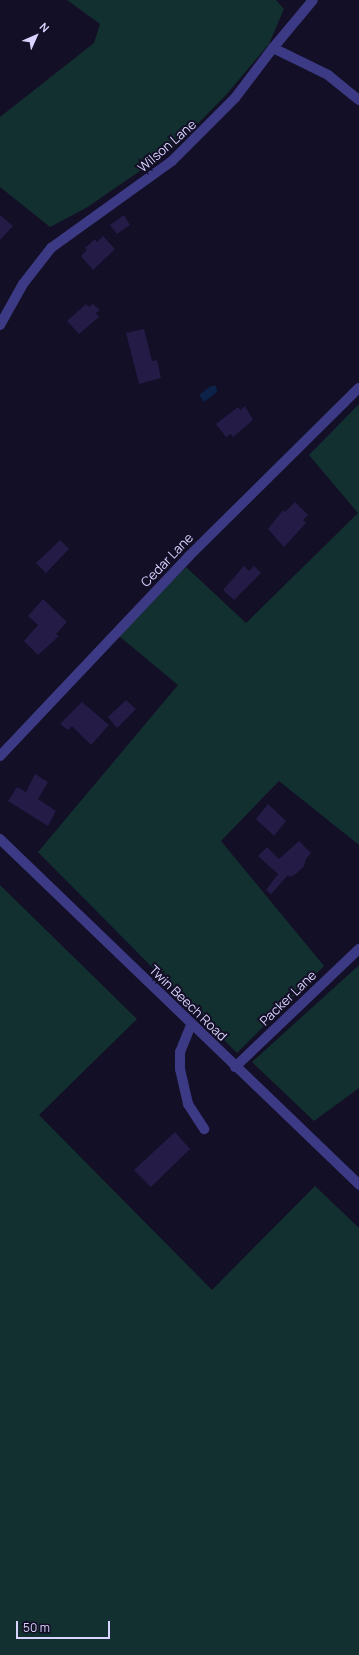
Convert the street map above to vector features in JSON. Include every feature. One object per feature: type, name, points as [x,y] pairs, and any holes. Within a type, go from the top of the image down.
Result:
[{"type":"street","name":"Wilson Lane","points":[[0,325],[23,284],[51,248],[172,161],[235,98],[273,48],[313,0]]},
{"type":"street","points":[[273,48],[328,76],[359,100]]},
{"type":"street","name":"Cedar Lane","points":[[0,756],[194,550],[359,388]]},
{"type":"street","name":"Twin Beech Road","points":[[0,839],[191,1025],[359,1185]]},
{"type":"street","name":"Packer Lane","points":[[235,1067],[359,949]]},
{"type":"street","points":[[191,1025],[180,1052],[180,1069],[188,1104],[204,1129]]},
{"type":"green space","points":[[67,0],[276,0],[284,9],[269,44],[226,95],[175,147],[86,208],[50,227],[0,187],[0,117],[94,43],[100,24]]},
{"type":"green space","points":[[359,404],[359,845],[279,781],[221,841],[324,966],[237,1053],[38,852],[178,685],[119,636],[186,567],[246,623],[358,513],[309,455]]},
{"type":"green space","points":[[0,885],[137,1019],[39,1115],[212,1290],[315,1186],[359,1228],[359,1655],[0,1655]]},
{"type":"green space","points":[[359,965],[359,1088],[314,1121],[252,1062]]},
{"type":"water","points":[[211,386],[216,386],[217,392],[204,402],[199,395]]},
{"type":"building","points":[[0,215],[13,226],[0,240]]},
{"type":"building","points":[[124,215],[130,225],[117,234],[110,225]]},
{"type":"building","points":[[103,236],[115,249],[93,270],[81,256],[87,250],[85,248],[95,239],[97,242]]},
{"type":"building","points":[[86,304],[89,307],[93,304],[100,310],[96,313],[99,317],[79,334],[67,321]]},
{"type":"building","points":[[144,329],[152,361],[157,360],[161,378],[139,384],[126,333]]},
{"type":"building","points":[[245,406],[253,420],[233,437],[231,434],[226,437],[216,424],[238,407],[240,410]]},
{"type":"building","points":[[295,502],[308,515],[303,520],[306,523],[284,547],[268,529],[283,510],[285,512]]},
{"type":"building","points":[[60,540],[69,549],[46,573],[36,563]]},
{"type":"building","points":[[244,566],[249,571],[254,566],[261,573],[234,600],[223,590]]},
{"type":"building","points":[[43,599],[67,622],[56,634],[59,636],[38,655],[24,641],[38,625],[28,616]]},
{"type":"building","points":[[126,700],[136,709],[117,728],[108,717]]},
{"type":"building","points":[[82,702],[109,725],[91,745],[72,726],[68,730],[60,724]]},
{"type":"building","points":[[35,774],[48,782],[38,799],[56,811],[48,826],[8,801],[17,787],[26,792]]},
{"type":"building","points":[[268,804],[286,821],[274,836],[256,819]]},
{"type":"building","points":[[299,841],[311,853],[306,859],[304,866],[296,874],[290,877],[288,875],[271,894],[266,890],[278,874],[258,856],[267,847],[279,859]]},
{"type":"building","points":[[175,1132],[190,1149],[151,1187],[134,1170]]}]
